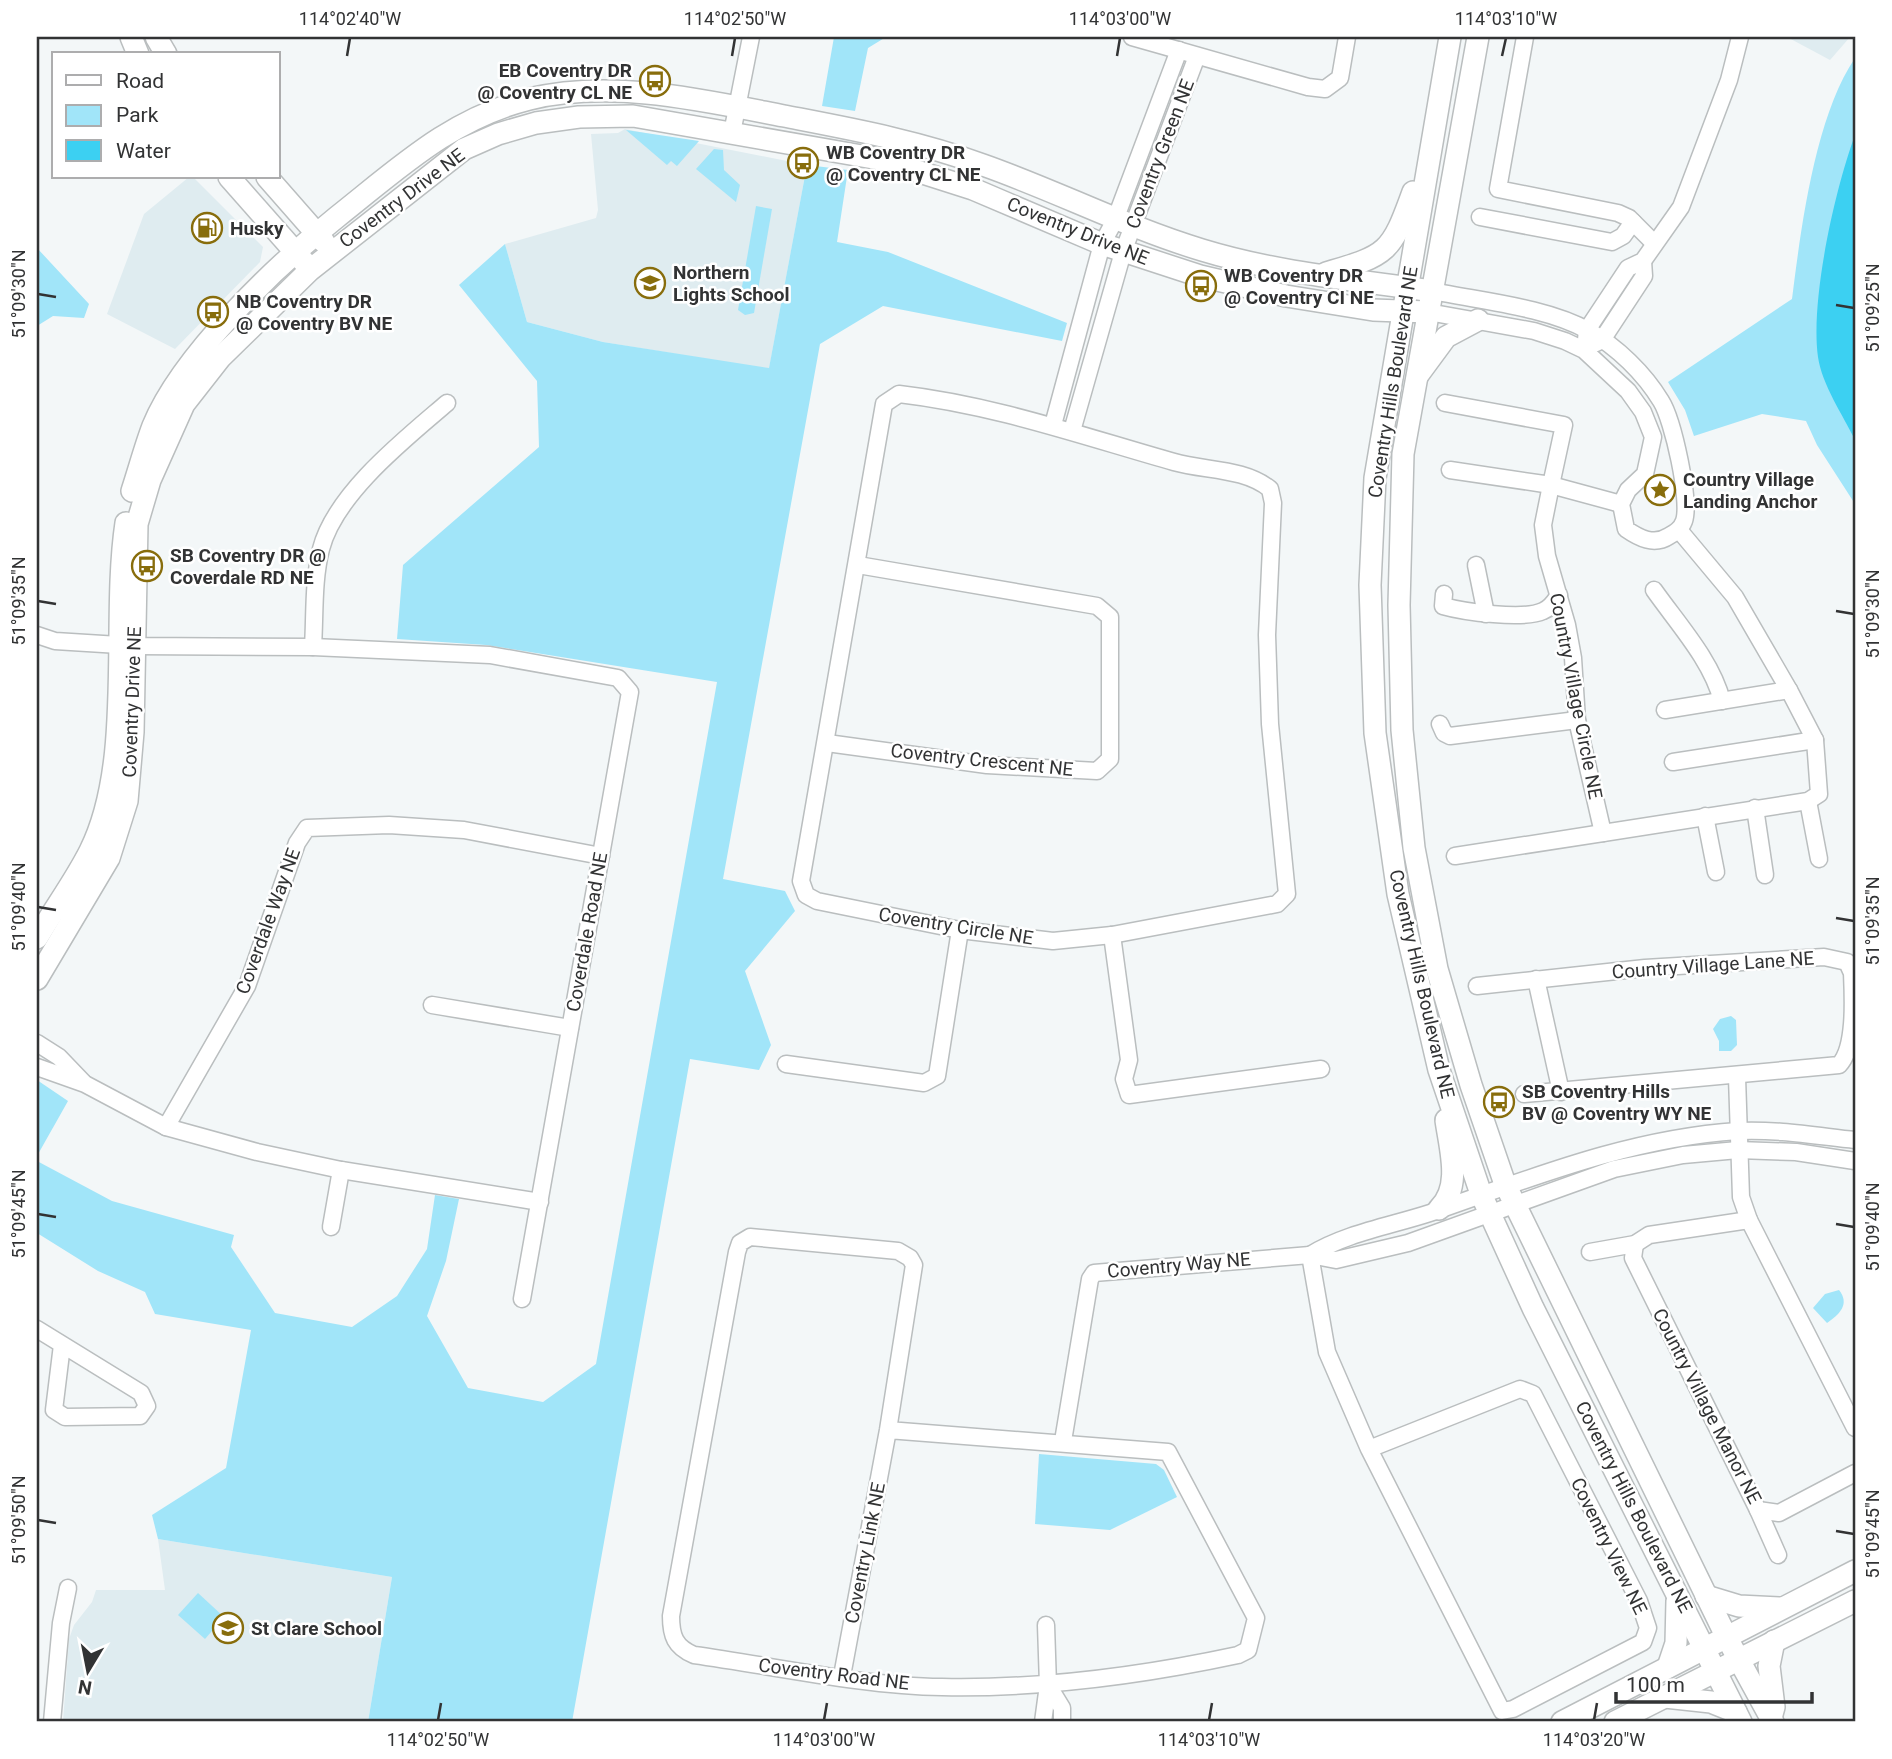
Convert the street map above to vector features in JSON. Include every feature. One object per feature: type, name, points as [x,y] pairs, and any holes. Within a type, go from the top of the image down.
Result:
[{"type":"street","points":[[732,133],[751,37]]},
{"type":"street","name":"Coventry Green NE","points":[[1132,37],[1308,88],[1325,89],[1340,78],[1347,37]]},
{"type":"street","name":"Coventry Hills Boulevard NE","points":[[1450,37],[1375,478],[1370,585],[1375,733],[1398,894],[1439,1070],[1481,1194],[1533,1308],[1739,1717]]},
{"type":"street","name":"Coventry Hills Boulevard NE","points":[[1478,37],[1403,454],[1399,605],[1402,730],[1414,848],[1437,969],[1471,1085],[1505,1184],[1706,1596],[1772,1720]]},
{"type":"street","points":[[1525,37],[1498,189],[1618,213],[1633,222],[1654,243]]},
{"type":"street","points":[[1584,349],[1587,330],[1628,268],[1643,261],[1690,189],[1729,80],[1740,37]]},
{"type":"street","name":"Coventry Green NE","points":[[1123,252],[1124,224],[1179,51]]},
{"type":"street","name":"Coventry Green NE","points":[[1102,244],[1124,224],[1197,55]]},
{"type":"street","name":"Coventry Drive NE","points":[[37,938],[91,850],[107,799],[127,645],[136,524],[150,480],[184,404],[213,351],[296,251],[418,151],[454,127],[530,99],[571,93],[638,92],[737,106],[883,135],[983,164],[1124,224],[1207,251],[1289,271],[1407,288],[1431,302]]},
{"type":"street","name":"Coventry Drive NE","points":[[213,351],[333,251],[464,149],[536,123],[579,117],[633,116],[879,159],[973,189],[1123,252],[1200,276],[1286,296],[1404,312],[1431,302]]},
{"type":"street","points":[[1319,275],[1367,261],[1384,252],[1393,241],[1430,144]]},
{"type":"street","points":[[230,178],[310,270]]},
{"type":"street","points":[[268,178],[333,251]]},
{"type":"street","points":[[1480,217],[1612,242],[1623,236],[1633,222]]},
{"type":"street","points":[[1053,425],[1102,244]]},
{"type":"street","points":[[1072,431],[1123,252]]},
{"type":"street","points":[[1584,349],[1602,340],[1644,276],[1643,261]]},
{"type":"street","points":[[1431,302],[1541,314],[1587,330],[1630,362],[1667,412],[1686,512],[1679,530],[1662,541],[1641,539],[1626,529],[1621,504],[1628,490],[1645,474],[1653,437],[1643,412],[1628,391],[1584,349],[1534,331],[1478,320],[1431,302]]},
{"type":"street","points":[[1415,379],[1446,337],[1478,320]]},
{"type":"street","name":"Coventry Circle NE","points":[[900,394],[956,400],[1053,425],[1177,463],[1257,478],[1270,489],[1273,503],[1267,635],[1275,780],[1287,894],[1277,905],[1112,935],[1053,941],[960,930],[817,901],[806,895],[801,881],[884,404],[900,394]]},
{"type":"street","points":[[313,647],[321,547],[337,515],[378,463],[447,403]]},
{"type":"street","name":"Country Village Circle NE","points":[[1445,403],[1564,425],[1543,525],[1547,556],[1573,658],[1577,720],[1603,833]]},
{"type":"street","points":[[1450,470],[1551,485],[1621,504]]},
{"type":"street","points":[[1455,856],[1808,801],[1819,794],[1815,740],[1789,690],[1735,597],[1679,530]]},
{"type":"street","name":"Coventry Crescent NE","points":[[827,743],[987,765],[1097,771],[1110,759],[1110,617],[1097,606],[858,565]]},
{"type":"street","points":[[1476,565],[1486,614]]},
{"type":"street","points":[[1654,590],[1702,659],[1719,687],[1722,701]]},
{"type":"street","points":[[1444,594],[1443,606],[1486,614],[1541,612],[1552,606],[1559,595]]},
{"type":"street","name":"Coverdale Road NE","points":[[37,635],[55,641],[127,645],[313,647],[490,655],[618,678],[630,692],[522,1298]]},
{"type":"street","name":"Coventry Drive NE","points":[[37,979],[109,858],[127,801],[127,645]]},
{"type":"street","points":[[1665,710],[1789,690]]},
{"type":"street","points":[[1440,724],[1444,733],[1450,736],[1577,720]]},
{"type":"street","points":[[1673,762],[1815,740]]},
{"type":"street","points":[[1808,801],[1819,859]]},
{"type":"street","points":[[1755,808],[1765,875]]},
{"type":"street","points":[[1705,816],[1716,872]]},
{"type":"street","name":"Coverdale Way NE","points":[[166,1127],[247,986],[297,843],[307,828],[388,825],[464,830],[601,856]]},
{"type":"street","points":[[786,1064],[924,1083],[937,1076],[960,930]]},
{"type":"street","points":[[1112,935],[1129,1060],[1124,1079],[1129,1095],[1321,1069]]},
{"type":"street","name":"Country Village Lane NE","points":[[1477,986],[1738,960],[1824,957],[1847,962],[1852,972],[1853,995],[1844,1060],[1839,1065],[1817,1070],[1524,1094]]},
{"type":"street","points":[[1536,979],[1561,1092]]},
{"type":"street","points":[[432,1005],[570,1028]]},
{"type":"street","points":[[37,1043],[59,1057],[85,1084]]},
{"type":"street","points":[[37,1067],[85,1084],[166,1127],[257,1152],[341,1170],[540,1202]]},
{"type":"street","points":[[1439,1070],[1452,1182],[1451,1195],[1439,1209]]},
{"type":"street","points":[[1737,1077],[1741,1197],[1749,1220],[1855,1428]]},
{"type":"street","name":"Coventry Way NE","points":[[1310,1255],[1333,1241],[1439,1209],[1505,1184],[1634,1146],[1739,1131],[1855,1140]]},
{"type":"street","name":"Coventry Way NE","points":[[1063,1441],[1090,1279],[1094,1273],[1310,1255],[1336,1260],[1408,1243],[1614,1169],[1683,1155],[1738,1150],[1796,1152],[1855,1161]]},
{"type":"street","points":[[331,1227],[341,1170]]},
{"type":"street","points":[[1590,1252],[1635,1244],[1648,1235],[1749,1220]]},
{"type":"street","name":"Coventry Road NE","points":[[750,1237],[829,1243],[898,1251],[910,1258],[913,1273],[888,1430],[1063,1441],[1168,1452],[1256,1618],[1248,1650],[1238,1655],[1158,1672],[1048,1685],[940,1687],[694,1655],[676,1644],[671,1630],[673,1602],[740,1243],[750,1237]]},
{"type":"street","name":"Country Village Manor NE","points":[[1635,1244],[1633,1258],[1758,1510],[1779,1513],[1855,1474]]},
{"type":"street","name":"Coventry View NE","points":[[1310,1255],[1327,1352],[1369,1449],[1502,1711],[1513,1709],[1643,1642],[1648,1628],[1639,1601],[1533,1394],[1520,1389],[1369,1449]]},
{"type":"street","points":[[37,1329],[141,1393],[146,1406],[140,1416],[65,1417],[54,1410],[62,1345]]},
{"type":"street","name":"Coventry Link NE","points":[[842,1676],[888,1430]]},
{"type":"street","points":[[1758,1510],[1778,1555]]},
{"type":"street","points":[[1562,1722],[1855,1571]]},
{"type":"street","points":[[51,1722],[61,1623],[68,1588]]},
{"type":"street","points":[[1668,1667],[1678,1627],[1676,1590]]},
{"type":"street","points":[[1706,1596],[1739,1606],[1782,1608]]},
{"type":"street","points":[[1615,1722],[1855,1601]]},
{"type":"street","points":[[1043,1722],[1048,1685],[1046,1625]]},
{"type":"street","points":[[1772,1720],[1774,1707],[1769,1667],[1774,1641]]},
{"type":"street","points":[[1048,1685],[1062,1709],[1062,1722]]},
{"type":"street","points":[[1665,1697],[1711,1702],[1739,1717]]},
{"type":"shaded area","points":[[1787,37],[1850,37],[1830,60]]},
{"type":"shaded area","name":"Northern Lights School","points":[[625,129],[807,165],[769,369],[603,342],[527,322],[505,244],[596,218],[598,210],[591,134],[618,133]]},
{"type":"shaded area","points":[[188,178],[194,178],[263,247],[260,262],[175,349],[107,314],[144,214]]},
{"type":"shaded area","name":"St Clare School","points":[[158,1539],[392,1577],[368,1722],[63,1722],[69,1639],[74,1625],[92,1602],[96,1590],[165,1590]]},
{"type":"green space","points":[[834,37],[886,37],[868,48],[855,111],[822,106]]},
{"type":"green space","points":[[1855,58],[1855,504],[1817,445],[1806,421],[1762,414],[1694,436],[1685,410],[1668,382],[1792,299],[1805,207],[1820,141],[1841,82]]},
{"type":"green space","points":[[626,130],[699,141],[677,166],[671,161],[667,165]]},
{"type":"green space","points":[[714,149],[723,150],[724,170],[740,185],[736,202],[696,169]]},
{"type":"green space","points":[[807,165],[848,170],[837,242],[888,252],[1067,323],[1062,341],[883,306],[820,344],[723,879],[785,891],[795,911],[745,971],[771,1045],[759,1070],[690,1059],[572,1722],[368,1722],[392,1577],[158,1539],[152,1515],[226,1468],[251,1330],[155,1314],[145,1292],[98,1271],[37,1233],[37,1161],[112,1201],[234,1235],[231,1247],[275,1313],[352,1327],[397,1296],[427,1249],[435,1195],[459,1199],[446,1261],[427,1316],[468,1388],[543,1402],[596,1364],[717,682],[486,645],[397,639],[403,565],[539,447],[537,381],[459,285],[505,244],[527,322],[603,342],[769,368]]},
{"type":"green space","points":[[756,206],[772,209],[754,313],[745,315],[738,310]]},
{"type":"green space","points":[[37,248],[89,304],[84,318],[53,316],[37,326]]},
{"type":"green space","points":[[1731,1016],[1736,1020],[1737,1045],[1731,1051],[1719,1051],[1719,1041],[1713,1029],[1720,1019]]},
{"type":"green space","points":[[37,1080],[68,1101],[37,1156]]},
{"type":"green space","points":[[1839,1290],[1844,1300],[1842,1308],[1827,1323],[1813,1308],[1825,1294]]},
{"type":"green space","points":[[1039,1454],[1156,1464],[1164,1470],[1177,1497],[1110,1530],[1035,1524]]},
{"type":"green space","points":[[198,1593],[224,1617],[205,1639],[178,1615]]},
{"type":"water","points":[[1855,135],[1855,440],[1820,368],[1816,333],[1821,276],[1832,214]]},
{"type":"place","name":"EB Coventry DR @ Coventry CL NE","points":[[655,81]]},
{"type":"place","name":"WB Coventry DR @ Coventry CL NE","points":[[803,163]]},
{"type":"place","name":"Husky","points":[[207,228]]},
{"type":"place","name":"Northern Lights School","points":[[650,283]]},
{"type":"place","name":"WB Coventry DR @ Coventry CI NE","points":[[1201,286]]},
{"type":"place","name":"NB Coventry DR @ Coventry BV NE","points":[[213,312]]},
{"type":"place","name":"Country Village Landing Anchor","points":[[1660,490]]},
{"type":"place","name":"SB Coventry DR @ Coverdale RD NE","points":[[147,566]]},
{"type":"place","name":"SB Coventry Hills BV @ Coventry WY NE","points":[[1499,1102]]},
{"type":"place","name":"St Clare School","points":[[228,1628]]}]
